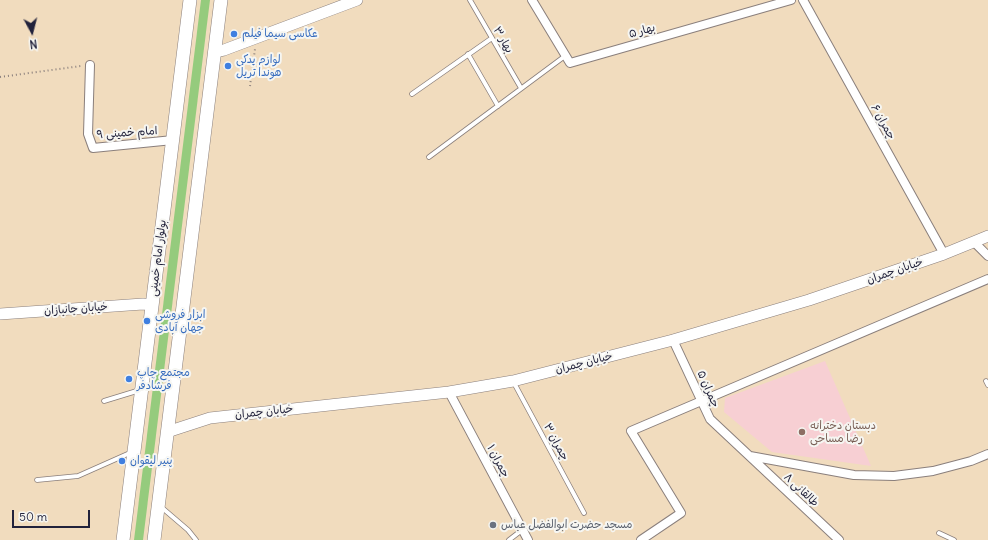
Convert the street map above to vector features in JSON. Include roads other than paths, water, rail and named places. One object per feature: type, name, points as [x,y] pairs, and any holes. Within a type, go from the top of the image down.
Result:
[{"type":"main road","name":"بولوار امام خمینی","points":[[123,540],[190,0]]},
{"type":"main road","points":[[154,540],[221,0]]},
{"type":"main road","points":[[214,52],[224,50],[357,0]]},
{"type":"main road","name":"خیابان چمران","points":[[167,432],[210,418],[448,392],[513,381],[674,340],[809,300],[944,254],[988,236]]},
{"type":"main road","name":"خیابان جانبازان","points":[[0,314],[143,304],[152,305]]},
{"type":"street","points":[[532,0],[565,56]]},
{"type":"street","name":"بهار ۵","points":[[565,56],[570,63],[791,0]]},
{"type":"street","name":"چمران ۶","points":[[803,0],[944,254]]},
{"type":"street","name":"امام خمینی ۹","points":[[90,65],[88,134],[93,148],[173,140]]},
{"type":"street","points":[[974,242],[988,256]]},
{"type":"street","points":[[641,540],[681,513],[631,431],[988,279]]},
{"type":"street","name":"چمران ۵","points":[[674,340],[710,419],[749,456]]},
{"type":"street","name":"چمران ۱","points":[[448,392],[528,540]]},
{"type":"street","points":[[749,456],[854,475],[894,476],[933,471],[971,461],[988,454]]},
{"type":"street","name":"طالقانی ۸","points":[[749,456],[839,540]]},
{"type":"lane","name":"بهار ۳","points":[[470,0],[521,88]]},
{"type":"lane","points":[[412,94],[492,38]]},
{"type":"lane","points":[[468,54],[498,106]]},
{"type":"lane","points":[[429,157],[565,56]]},
{"type":"lane","name":"چمران ۳","points":[[513,381],[584,513]]},
{"type":"lane","points":[[986,381],[988,385]]},
{"type":"lane","points":[[104,401],[142,390]]},
{"type":"lane","points":[[36,480],[78,476],[134,451]]},
{"type":"lane","points":[[158,505],[188,530],[196,540]]},
{"type":"lane","points":[[509,540],[522,530]]},
{"type":"lane","points":[[940,533],[954,540]]},
{"type":"place","name":"عکاسی سیما فیلم","points":[[234,34]]},
{"type":"place","name":"لوازم یدکی هوندا تریل","points":[[228,66]]},
{"type":"place","name":"ابزار فروشی جهان آبادی","points":[[147,321]]},
{"type":"place","name":"مجتمع چاپ فرشادفر","points":[[129,379]]},
{"type":"place","name":"دبستان دخترانه رضا مساحی","points":[[802,432]]},
{"type":"place","name":"پنیر لیقوان","points":[[122,461]]},
{"type":"place","name":"مسجد حضرت ابوالفضل عباس","points":[[493,525]]}]
